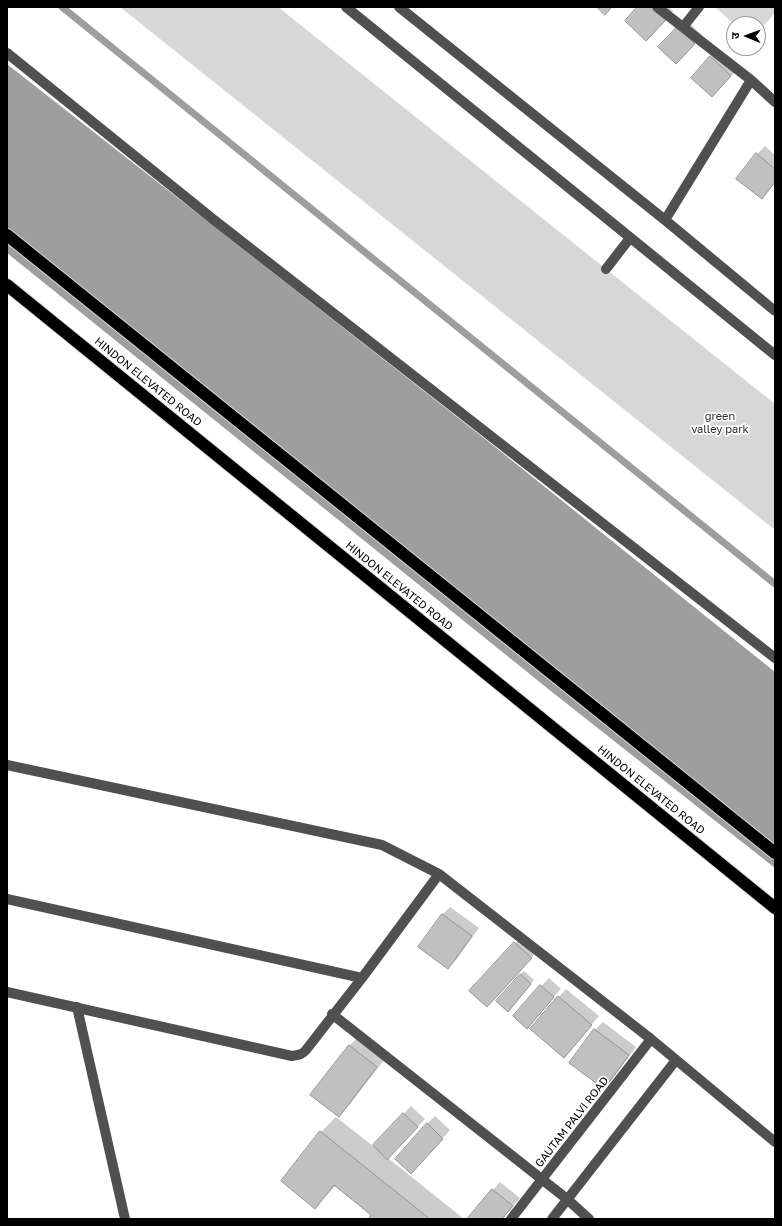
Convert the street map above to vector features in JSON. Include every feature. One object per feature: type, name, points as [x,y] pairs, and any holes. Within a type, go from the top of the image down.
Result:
[{"type":"highway","points":[[7,235],[775,853]]},
{"type":"highway","name":"HINDON ELEVATED ROAD","points":[[7,285],[775,908]]},
{"type":"street","points":[[346,7],[775,355]]},
{"type":"street","points":[[399,7],[665,220],[775,311]]},
{"type":"street","points":[[657,7],[751,80],[775,102]]},
{"type":"street","points":[[683,27],[698,7]]},
{"type":"street","points":[[7,52],[220,225],[775,658]]},
{"type":"street","points":[[665,220],[751,80]]},
{"type":"street","points":[[606,269],[630,238]]},
{"type":"street","points":[[7,765],[382,845],[438,874],[651,1039],[775,1142]]},
{"type":"street","points":[[7,992],[292,1056],[303,1054],[332,1014],[362,978],[438,874]]},
{"type":"street","points":[[7,899],[362,978]]},
{"type":"street","points":[[76,1007],[125,1219]]},
{"type":"street","points":[[332,1014],[568,1199],[589,1219]]},
{"type":"street","name":"GAUTAM PALVI ROAD","points":[[511,1219],[651,1039]]},
{"type":"street","points":[[552,1219],[676,1060]]},
{"type":"green space","name":"green valley park","points":[[120,7],[278,7],[775,404],[775,530]]},
{"type":"green space","points":[[715,7],[775,7],[775,13],[766,23],[766,16],[726,17]]},
{"type":"shaded area","points":[[7,64],[494,446],[775,672],[775,868],[552,692],[7,253]]},
{"type":"building","points":[[597,7],[612,7],[605,15]]},
{"type":"building","points":[[637,7],[652,7],[666,20],[646,41],[625,21]]},
{"type":"building","points":[[677,27],[695,44],[676,64],[658,47]]},
{"type":"building","points":[[710,56],[731,76],[712,97],[691,78]]},
{"type":"building","points":[[756,153],[775,169],[775,182],[762,199],[736,179]]},
{"type":"building","points":[[442,914],[472,936],[448,969],[418,947]]},
{"type":"building","points":[[514,942],[532,958],[487,1007],[469,991]]},
{"type":"building","points":[[520,974],[531,984],[508,1012],[496,1001]]},
{"type":"building","points":[[540,985],[554,997],[527,1029],[513,1016]]},
{"type":"building","points":[[558,996],[592,1025],[564,1058],[530,1029]]},
{"type":"building","points":[[594,1029],[629,1055],[604,1089],[569,1063]]},
{"type":"building","points":[[349,1045],[377,1067],[339,1117],[310,1095]]},
{"type":"building","points":[[403,1113],[418,1127],[387,1160],[373,1145]]},
{"type":"building","points":[[427,1123],[443,1139],[411,1174],[395,1159]]},
{"type":"building","points":[[320,1131],[430,1219],[368,1219],[371,1215],[334,1185],[315,1209],[281,1181]]},
{"type":"building","points":[[492,1189],[513,1206],[502,1219],[467,1219]]},
{"type":"waterway","points":[[62,7],[775,584]]}]
